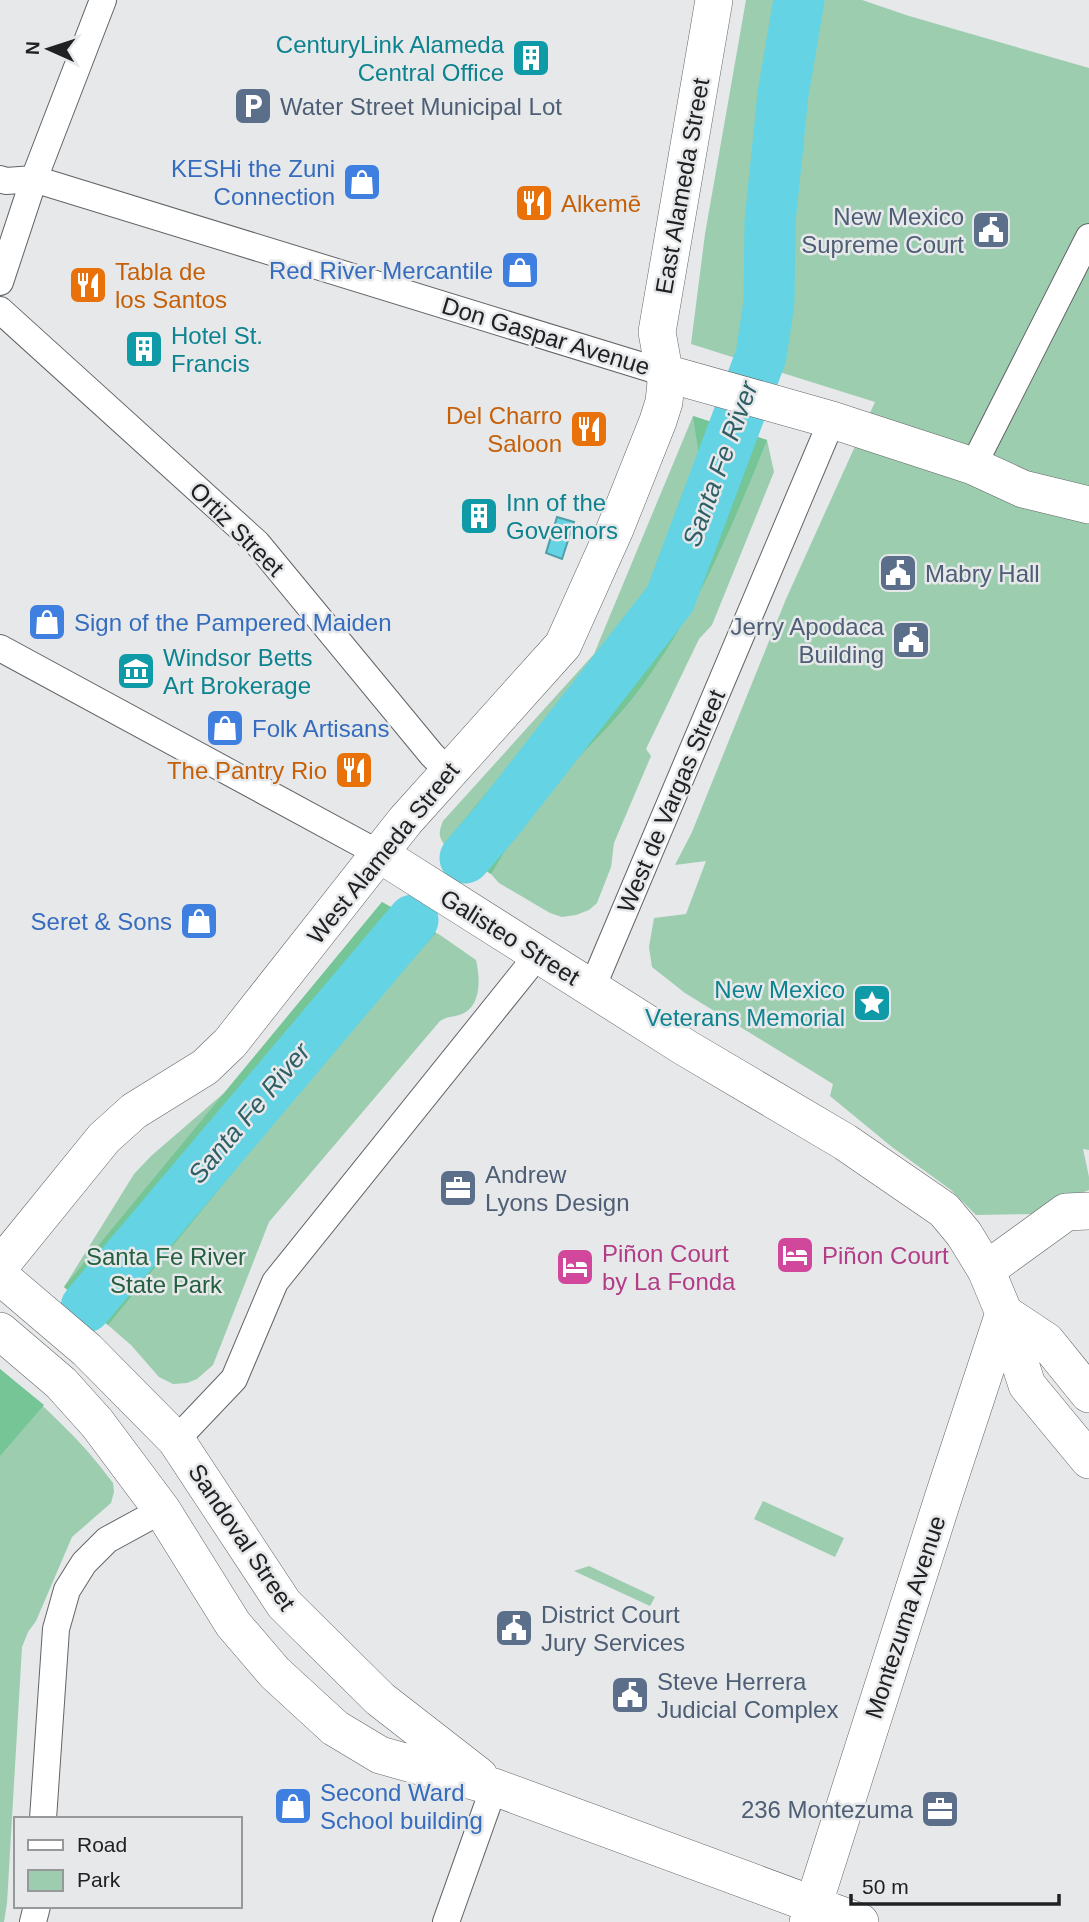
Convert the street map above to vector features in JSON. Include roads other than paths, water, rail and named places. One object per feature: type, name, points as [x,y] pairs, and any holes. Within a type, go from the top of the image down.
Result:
[{"type":"street","points":[[0,282],[34,178],[103,0]]},
{"type":"street","name":"East Alameda Street","points":[[665,373],[657,332],[714,0]]},
{"type":"street","name":"Don Gaspar Avenue","points":[[0,179],[34,178],[665,373],[832,420],[973,466],[1023,489],[1089,505]]},
{"type":"street","points":[[973,466],[1089,237]]},
{"type":"street","name":"Ortiz Street","points":[[0,310],[257,542],[448,771]]},
{"type":"street","name":"West Alameda Street","points":[[0,1266],[104,1138],[134,1111],[205,1067],[230,1043],[361,878],[377,853],[563,645],[651,440],[664,402],[665,373]]},
{"type":"street","name":"West de Vargas Street","points":[[592,988],[832,420]]},
{"type":"street","name":"Galisteo Street","points":[[0,648],[377,853],[537,956],[845,1142],[944,1210],[964,1234],[986,1270],[1004,1313],[1027,1385],[1089,1460]]},
{"type":"street","points":[[176,1440],[234,1379],[275,1283],[537,956]]},
{"type":"street","points":[[986,1270],[1066,1212],[1089,1211]]},
{"type":"street","name":"Sandoval Street","points":[[0,1276],[87,1350],[176,1440],[284,1604],[380,1699],[494,1787]]},
{"type":"street","points":[[1004,1313],[1046,1341],[1089,1394]]},
{"type":"street","name":"Montezuma Avenue","points":[[811,1914],[1004,1313]]},
{"type":"street","name":"Sandoval Street","points":[[6,1336],[61,1383],[97,1423],[162,1510],[233,1623],[275,1673],[335,1728],[380,1755],[494,1787],[811,1914],[860,1922]]},
{"type":"street","points":[[43,1817],[55,1629],[67,1590],[84,1563],[107,1540],[162,1510]]},
{"type":"street","points":[[446,1922],[494,1787]]},
{"type":"water","points":[[557,517],[574,522],[562,559],[546,553]]},
{"type":"waterway","name":"Santa Fe River","points":[[465,858],[497,821],[670,599],[761,356],[769,302],[770,222],[783,94],[799,0]]},
{"type":"waterway","name":"Santa Fe River","points":[[86,1307],[413,920]]},
{"type":"place","name":"CenturyLink Alameda Central Office","points":[[531,58]]},
{"type":"place","name":"Water Street Municipal Lot","points":[[253,106]]},
{"type":"place","name":"KESHi the Zuni Connection","points":[[362,182]]},
{"type":"place","name":"Alkemē","points":[[534,203]]},
{"type":"place","name":"New Mexico Supreme Court","points":[[991,230]]},
{"type":"place","name":"Red River Mercantile","points":[[520,270]]},
{"type":"place","name":"Tabla de los Santos","points":[[88,285]]},
{"type":"place","name":"Hotel St. Francis","points":[[144,349]]},
{"type":"place","name":"Del Charro Saloon","points":[[589,429]]},
{"type":"place","name":"Inn of the Governors","points":[[479,516]]},
{"type":"place","name":"Mabry Hall","points":[[898,573]]},
{"type":"place","name":"Sign of the Pampered Maiden","points":[[47,622]]},
{"type":"place","name":"Jerry Apodaca Building","points":[[911,640]]},
{"type":"place","name":"Windsor Betts Art Brokerage","points":[[136,671]]},
{"type":"place","name":"Folk Artisans","points":[[225,728]]},
{"type":"place","name":"The Pantry Rio","points":[[354,770]]},
{"type":"place","name":"Seret & Sons","points":[[199,921]]},
{"type":"place","name":"New Mexico Veterans Memorial","points":[[872,1003]]},
{"type":"place","name":"Andrew Lyons Design","points":[[458,1188]]},
{"type":"place","name":"Piñon Court","points":[[795,1255]]},
{"type":"place","name":"Piñon Court by La Fonda","points":[[575,1267]]},
{"type":"place","name":"District Court Jury Services","points":[[514,1628]]},
{"type":"place","name":"Steve Herrera Judicial Complex","points":[[630,1695]]},
{"type":"place","name":"Second Ward School building","points":[[293,1806]]},
{"type":"place","name":"236 Montezuma","points":[[940,1809]]},
{"type":"park label","name":"Santa Fe River State Park","points":[[166,1270]]}]
